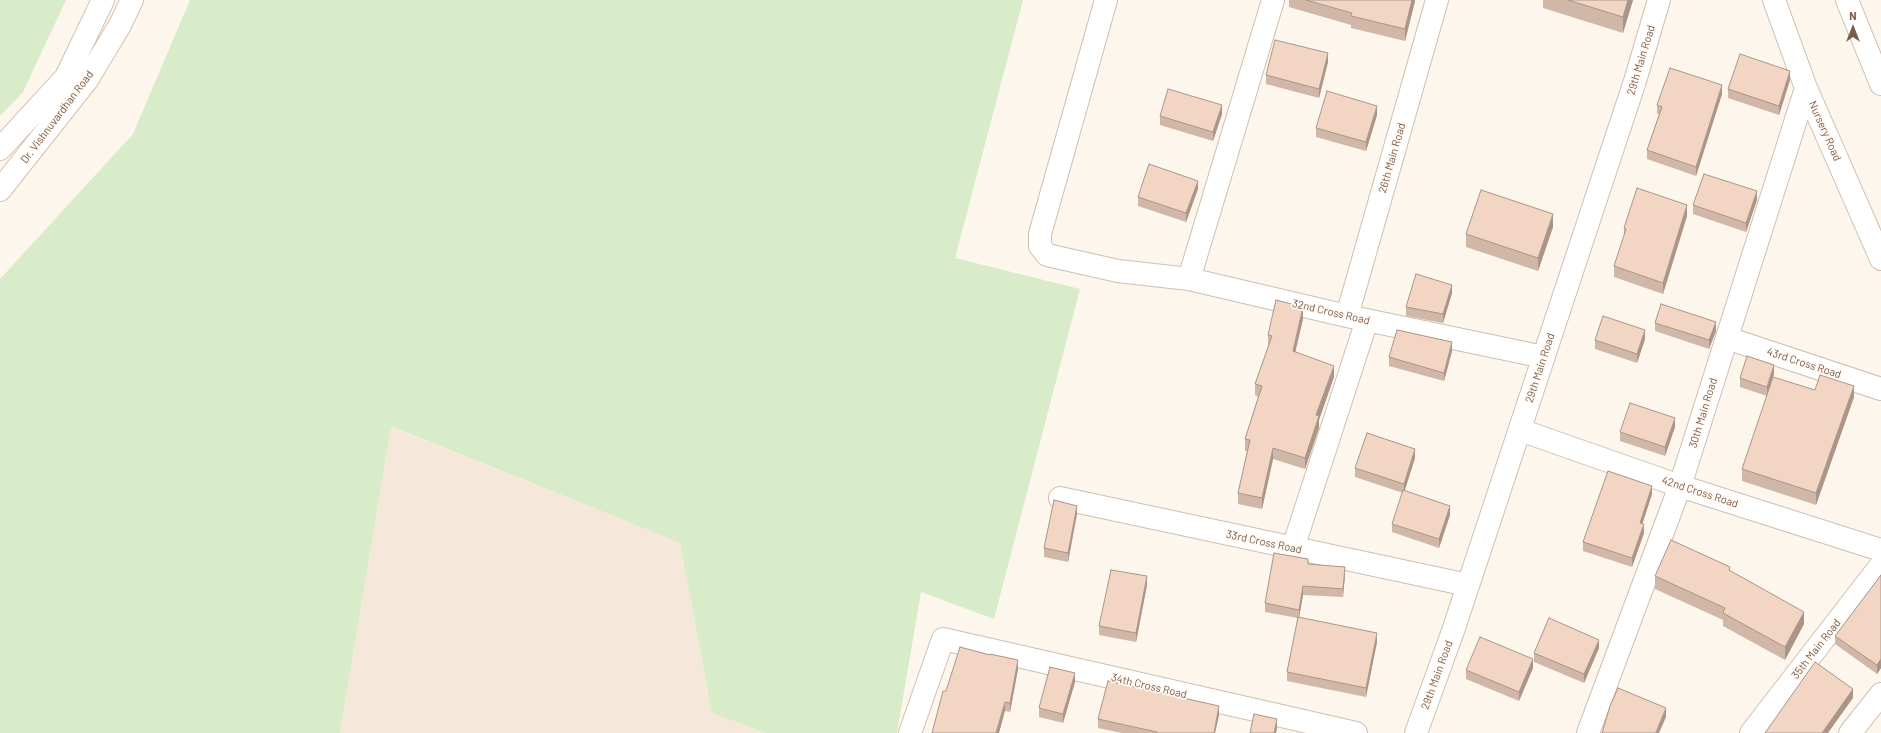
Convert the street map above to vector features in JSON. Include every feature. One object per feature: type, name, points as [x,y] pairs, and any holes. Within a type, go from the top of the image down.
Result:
[{"type":"street","name":"Dr. Vishnuvardhan Road","points":[[0,148],[66,77],[103,0]]},
{"type":"street","name":"Dr. Vishnuvardhan Road","points":[[0,190],[87,80],[120,25],[132,0]]},
{"type":"street","name":"32nd Cross Road","points":[[1106,0],[1040,234],[1040,246],[1047,255],[1118,271],[1189,279],[1357,318],[1544,357]]},
{"type":"street","points":[[1189,279],[1273,0]]},
{"type":"street","name":"26th Main Road","points":[[1293,548],[1357,318],[1437,0]]},
{"type":"street","name":"29th Main Road","points":[[1416,733],[1454,631],[1635,81],[1659,0]]},
{"type":"street","name":"Nursery Road","points":[[1774,0],[1806,88],[1881,259]]},
{"type":"street","points":[[1847,0],[1881,84]]},
{"type":"street","name":"30th Main Road","points":[[1588,733],[1680,486],[1806,88]]},
{"type":"street","name":"43rd Cross Road","points":[[1726,338],[1881,389]]},
{"type":"street","name":"42nd Cross Road","points":[[1520,430],[1680,486],[1881,550]]},
{"type":"street","name":"33rd Cross Road","points":[[1060,498],[1468,585]]},
{"type":"street","name":"35th Main Road","points":[[1751,733],[1881,565]]},
{"type":"street","name":"34th Cross Road","points":[[910,733],[943,639],[1356,733]]},
{"type":"street","points":[[1850,733],[1881,694]]},
{"type":"shaded area","points":[[390,426],[680,543],[712,713],[766,733],[340,733]]},
{"type":"green space","points":[[0,0],[66,0],[23,92],[0,116]]},
{"type":"green space","points":[[190,0],[1023,0],[955,258],[1080,289],[994,619],[921,592],[897,733],[766,733],[712,713],[680,543],[391,426],[340,733],[0,733],[0,279],[133,134]]},
{"type":"building","points":[[1306,0],[1412,0],[1405,29],[1351,16],[1352,13]]},
{"type":"building","points":[[1568,0],[1628,0],[1623,17]]},
{"type":"building","points":[[1275,40],[1328,53],[1319,89],[1266,75]]},
{"type":"building","points":[[1740,54],[1790,71],[1779,106],[1728,89]]},
{"type":"building","points":[[1670,68],[1722,85],[1696,167],[1647,150],[1662,107],[1657,105]]},
{"type":"building","points":[[1168,89],[1222,105],[1213,132],[1160,116]]},
{"type":"building","points":[[1327,91],[1377,106],[1366,142],[1316,128]]},
{"type":"building","points":[[1149,164],[1198,181],[1186,213],[1138,197]]},
{"type":"building","points":[[1704,174],[1757,191],[1746,223],[1693,205]]},
{"type":"building","points":[[1637,188],[1687,205],[1663,283],[1614,266]]},
{"type":"building","points":[[1481,190],[1553,214],[1538,258],[1466,234]]},
{"type":"building","points":[[1416,274],[1452,285],[1443,314],[1406,307]]},
{"type":"building","points":[[1276,300],[1303,307],[1293,351],[1334,366],[1316,415],[1319,416],[1305,458],[1273,448],[1262,498],[1238,493],[1250,440],[1245,439],[1262,386],[1255,384],[1272,336],[1268,335]]},
{"type":"building","points":[[1661,304],[1716,322],[1709,340],[1655,323]]},
{"type":"building","points":[[1603,316],[1645,330],[1637,354],[1595,340]]},
{"type":"building","points":[[1397,330],[1452,342],[1444,373],[1389,357]]},
{"type":"building","points":[[1747,356],[1774,365],[1767,387],[1740,378]]},
{"type":"building","points":[[1820,375],[1854,386],[1816,493],[1742,469],[1773,377],[1815,390]]},
{"type":"building","points":[[1630,403],[1675,418],[1665,447],[1620,432]]},
{"type":"building","points":[[1367,433],[1415,449],[1404,484],[1355,468]]},
{"type":"building","points":[[1608,471],[1652,486],[1640,523],[1644,524],[1632,558],[1583,542]]},
{"type":"building","points":[[1403,490],[1450,506],[1439,539],[1392,524]]},
{"type":"building","points":[[1054,500],[1077,506],[1068,553],[1044,548]]},
{"type":"building","points":[[1671,540],[1730,567],[1729,570],[1804,612],[1785,647],[1723,613],[1725,608],[1655,576]]},
{"type":"building","points":[[1274,553],[1308,559],[1308,564],[1345,567],[1343,589],[1303,586],[1299,610],[1265,603]]},
{"type":"building","points":[[1111,570],[1147,576],[1136,633],[1099,626]]},
{"type":"building","points":[[1881,575],[1881,659],[1877,665],[1835,636]]},
{"type":"building","points":[[1298,617],[1377,633],[1366,688],[1287,672]]},
{"type":"building","points":[[1549,618],[1599,640],[1584,674],[1534,653]]},
{"type":"building","points":[[1480,637],[1533,659],[1519,692],[1466,670]]},
{"type":"building","points":[[960,647],[990,655],[1018,660],[1010,703],[1005,702],[996,733],[932,733],[943,691],[946,691]]},
{"type":"building","points":[[1815,662],[1853,689],[1822,733],[1765,733]]},
{"type":"building","points":[[1050,667],[1075,673],[1063,714],[1039,708]]},
{"type":"building","points":[[1108,681],[1219,706],[1214,733],[1156,733],[1157,732],[1098,719]]},
{"type":"building","points":[[1618,688],[1666,708],[1656,733],[1602,733],[1610,706]]},
{"type":"building","points":[[1254,714],[1277,719],[1274,733],[1250,733]]}]
